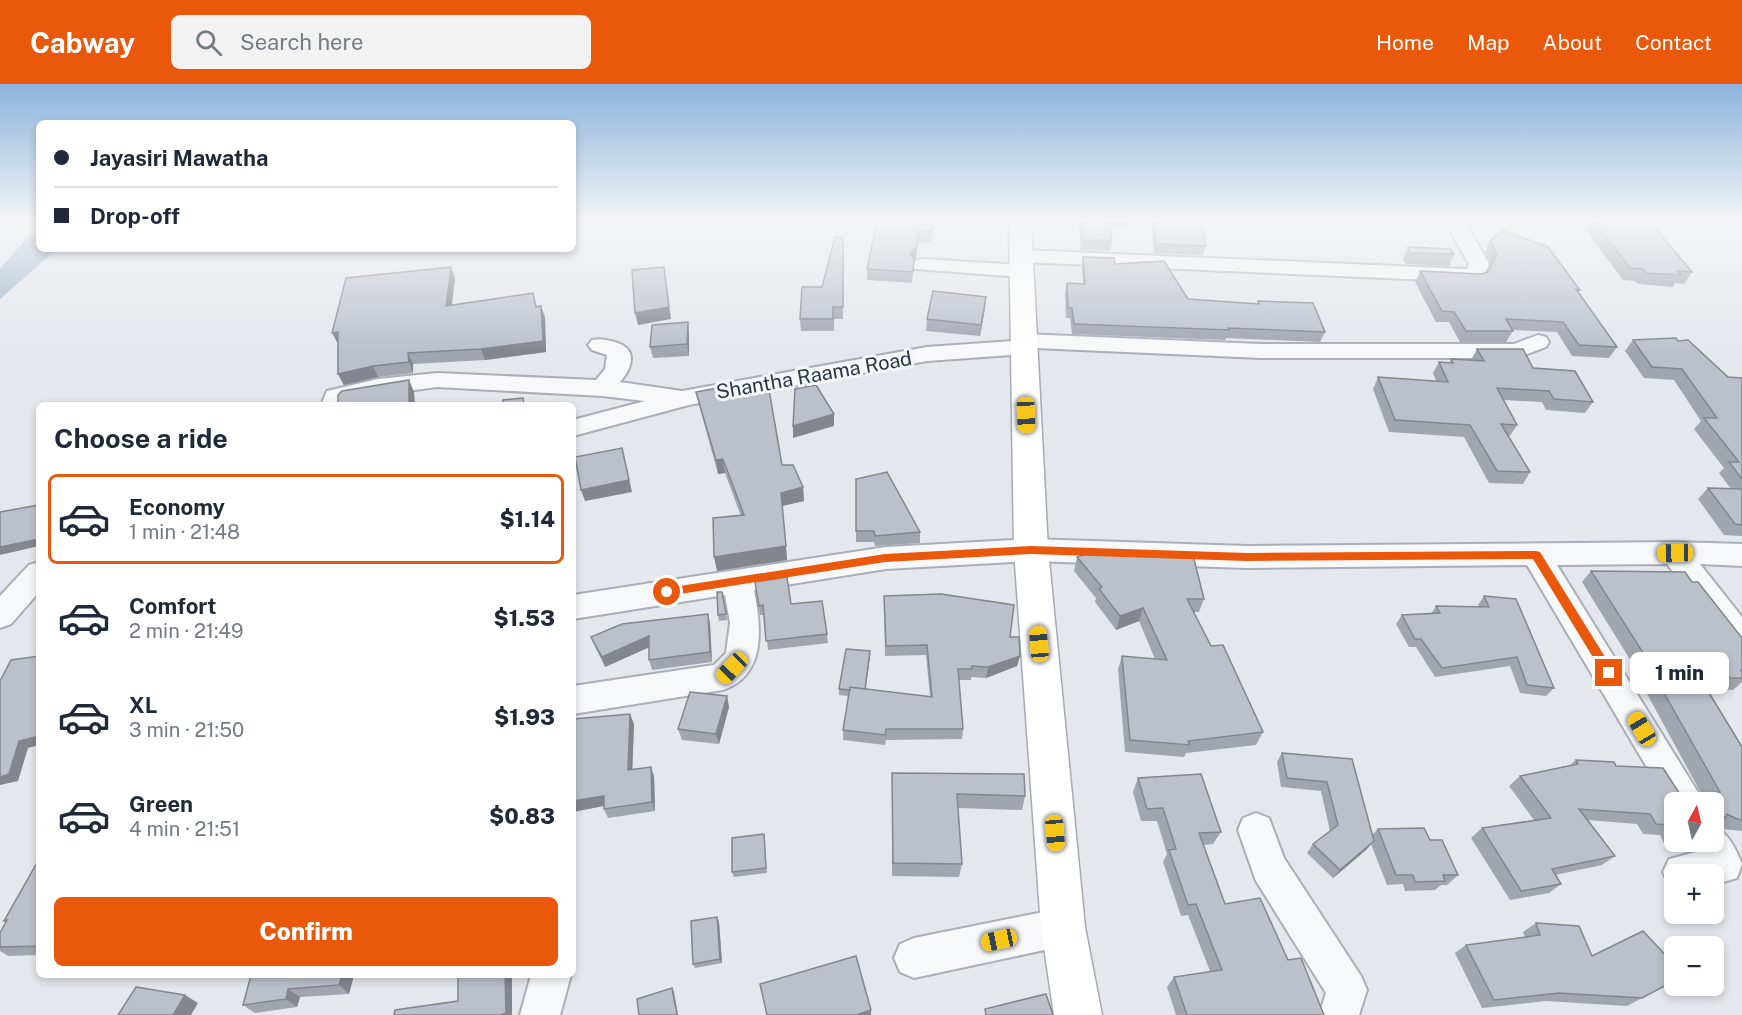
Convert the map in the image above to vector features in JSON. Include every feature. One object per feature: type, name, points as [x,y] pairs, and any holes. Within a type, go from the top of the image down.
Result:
[{"type":"main road","points":[[1022,265],[1031,550],[1063,927],[1078,1015]]},
{"type":"street","points":[[1077,265],[1475,276],[1479,265]]},
{"type":"street","name":"Shantha Raama Road","points":[[576,427],[688,397],[927,354],[1024,344],[1261,351],[1517,351],[1538,342]]},
{"type":"street","points":[[600,345],[619,351],[617,371],[602,388]]},
{"type":"street","points":[[334,402],[336,396],[378,387],[437,380],[602,388],[688,397]]},
{"type":"street","points":[[576,607],[885,558],[1031,550],[1247,557],[1675,553],[1742,555]]},
{"type":"street","points":[[1675,553],[1742,639]]},
{"type":"street","points":[[1536,555],[1680,792]]},
{"type":"street","points":[[0,616],[36,576]]},
{"type":"street","points":[[576,700],[723,677],[741,658],[745,623],[737,580]]},
{"type":"street","points":[[1256,830],[1269,868],[1347,990],[1339,1015]]},
{"type":"street","points":[[914,958],[1063,927]]},
{"type":"street","points":[[540,1015],[550,978]]},
{"type":"water","points":[[15,265],[38,265],[0,299],[0,283]]},
{"type":"building","points":[[828,265],[843,265],[843,307],[833,307],[833,319],[800,319],[802,287],[822,287]]},
{"type":"building","points":[[868,265],[914,265],[913,272],[867,269]]},
{"type":"building","points":[[1084,265],[1167,265],[1188,299],[1259,304],[1258,301],[1313,303],[1325,332],[1074,324],[1072,308],[1068,308],[1067,283],[1085,284]]},
{"type":"building","points":[[1491,265],[1562,265],[1617,347],[1579,345],[1563,322],[1506,319],[1513,331],[1466,331],[1454,312],[1442,311],[1420,271],[1481,274],[1488,272]]},
{"type":"building","points":[[1628,265],[1686,265],[1692,272],[1678,271],[1681,275],[1646,273],[1643,269],[1630,268]]},
{"type":"building","points":[[451,267],[446,306],[533,293],[536,307],[541,306],[543,341],[481,349],[408,353],[409,362],[373,366],[338,374],[338,332],[332,333],[346,278]]},
{"type":"building","points":[[664,267],[669,307],[635,313],[632,270]]},
{"type":"building","points":[[933,291],[986,297],[981,325],[927,319]]},
{"type":"building","points":[[688,322],[687,344],[650,347],[652,325]]},
{"type":"building","points":[[1676,338],[1678,341],[1688,340],[1728,377],[1742,378],[1742,479],[1729,462],[1739,462],[1704,418],[1717,418],[1682,369],[1652,367],[1633,340]]},
{"type":"building","points":[[1477,349],[1523,349],[1533,368],[1575,371],[1593,402],[1554,399],[1549,391],[1497,388],[1517,425],[1501,424],[1530,472],[1497,471],[1470,425],[1395,420],[1378,377],[1448,382],[1439,362],[1453,363],[1451,359],[1484,361]]},
{"type":"building","points":[[409,380],[409,402],[338,402],[338,395],[342,391]]},
{"type":"building","points":[[738,384],[744,385],[746,389],[768,384],[782,465],[793,465],[803,487],[781,493],[786,546],[714,557],[713,518],[744,515],[723,459],[716,460],[696,392]]},
{"type":"building","points":[[816,385],[834,414],[793,426],[795,389]]},
{"type":"building","points":[[523,398],[524,402],[503,402],[503,400]]},
{"type":"building","points":[[622,448],[629,480],[581,490],[576,457]]},
{"type":"building","points":[[887,472],[920,532],[875,536],[874,531],[856,531],[856,479]]},
{"type":"building","points":[[1708,488],[1742,489],[1742,525],[1735,524]]},
{"type":"building","points":[[36,506],[36,540],[0,547],[0,512]]},
{"type":"building","points":[[1092,552],[1193,555],[1204,599],[1187,599],[1211,646],[1223,645],[1263,732],[1188,741],[1190,745],[1130,740],[1122,656],[1167,660],[1143,608],[1120,616],[1099,589],[1102,587],[1077,557]]},
{"type":"building","points":[[1591,571],[1685,572],[1692,582],[1698,582],[1742,638],[1742,678],[1700,678],[1742,747],[1742,820],[1727,814],[1724,818],[1724,792],[1720,792],[1651,670],[1654,670]]},
{"type":"building","points":[[787,577],[791,604],[822,601],[827,634],[766,641],[763,605],[759,606],[755,582]]},
{"type":"building","points":[[717,592],[722,592],[726,614],[718,615]]},
{"type":"building","points":[[941,594],[1014,605],[1010,637],[1019,637],[1020,656],[988,667],[972,666],[972,669],[958,669],[963,729],[886,729],[885,735],[843,730],[850,687],[932,697],[927,645],[886,646],[884,596]]},
{"type":"building","points":[[1484,596],[1516,599],[1554,688],[1527,685],[1517,657],[1442,668],[1421,639],[1415,639],[1402,615],[1440,613],[1436,606],[1489,607]]},
{"type":"building","points":[[708,614],[710,652],[649,660],[649,636],[602,657],[591,637],[622,624]]},
{"type":"building","points":[[846,649],[870,651],[865,689],[850,687],[850,690],[839,689]]},
{"type":"building","points":[[36,656],[36,737],[19,741],[9,774],[0,777],[0,681],[11,660]]},
{"type":"building","points":[[690,692],[727,696],[716,734],[678,729]]},
{"type":"building","points":[[630,714],[628,770],[651,767],[652,802],[604,809],[604,796],[576,801],[576,719]]},
{"type":"building","points":[[1282,753],[1352,759],[1374,841],[1340,870],[1313,844],[1338,825],[1327,782],[1287,778]]},
{"type":"building","points":[[1576,760],[1614,762],[1616,766],[1663,768],[1679,792],[1664,792],[1664,824],[1656,824],[1650,814],[1579,809],[1615,856],[1552,869],[1561,884],[1521,891],[1482,828],[1551,818],[1520,776],[1578,764]]},
{"type":"building","points":[[892,773],[1024,774],[1025,796],[957,794],[962,864],[893,863]]},
{"type":"building","points":[[1201,774],[1221,832],[1199,833],[1225,904],[1260,898],[1288,960],[1301,958],[1324,1015],[1187,1015],[1174,977],[1222,970],[1196,904],[1188,905],[1169,850],[1176,849],[1163,808],[1147,809],[1138,778]]},
{"type":"building","points":[[1424,828],[1430,840],[1442,840],[1458,875],[1443,875],[1445,881],[1415,882],[1413,875],[1396,875],[1378,829]]},
{"type":"building","points":[[764,834],[766,868],[732,872],[732,838]]},
{"type":"building","points":[[36,865],[36,946],[0,947],[0,933],[7,920],[4,921]]},
{"type":"building","points":[[717,917],[720,959],[693,964],[691,921]]},
{"type":"building","points":[[1536,923],[1579,926],[1592,956],[1643,931],[1664,953],[1664,986],[1642,998],[1559,993],[1494,1000],[1466,945],[1540,935]]},
{"type":"building","points":[[856,956],[871,1010],[856,1015],[767,1015],[760,984]]},
{"type":"building","points":[[250,978],[341,978],[339,985],[288,989],[286,999],[243,1005]]},
{"type":"building","points":[[458,978],[505,978],[506,1013],[500,1015],[394,1015],[395,1010],[458,1001]]},
{"type":"building","points":[[136,987],[185,995],[173,1015],[118,1015]]},
{"type":"building","points":[[672,988],[677,1015],[639,1015],[637,999]]},
{"type":"building","points":[[1046,994],[1053,1015],[986,1015],[985,1009]]},
{"type":"waterway","points":[[0,283],[15,265]]},
{"type":"route","points":[[667,592],[885,558],[1031,550],[1247,557],[1536,555],[1609,673]]}]
